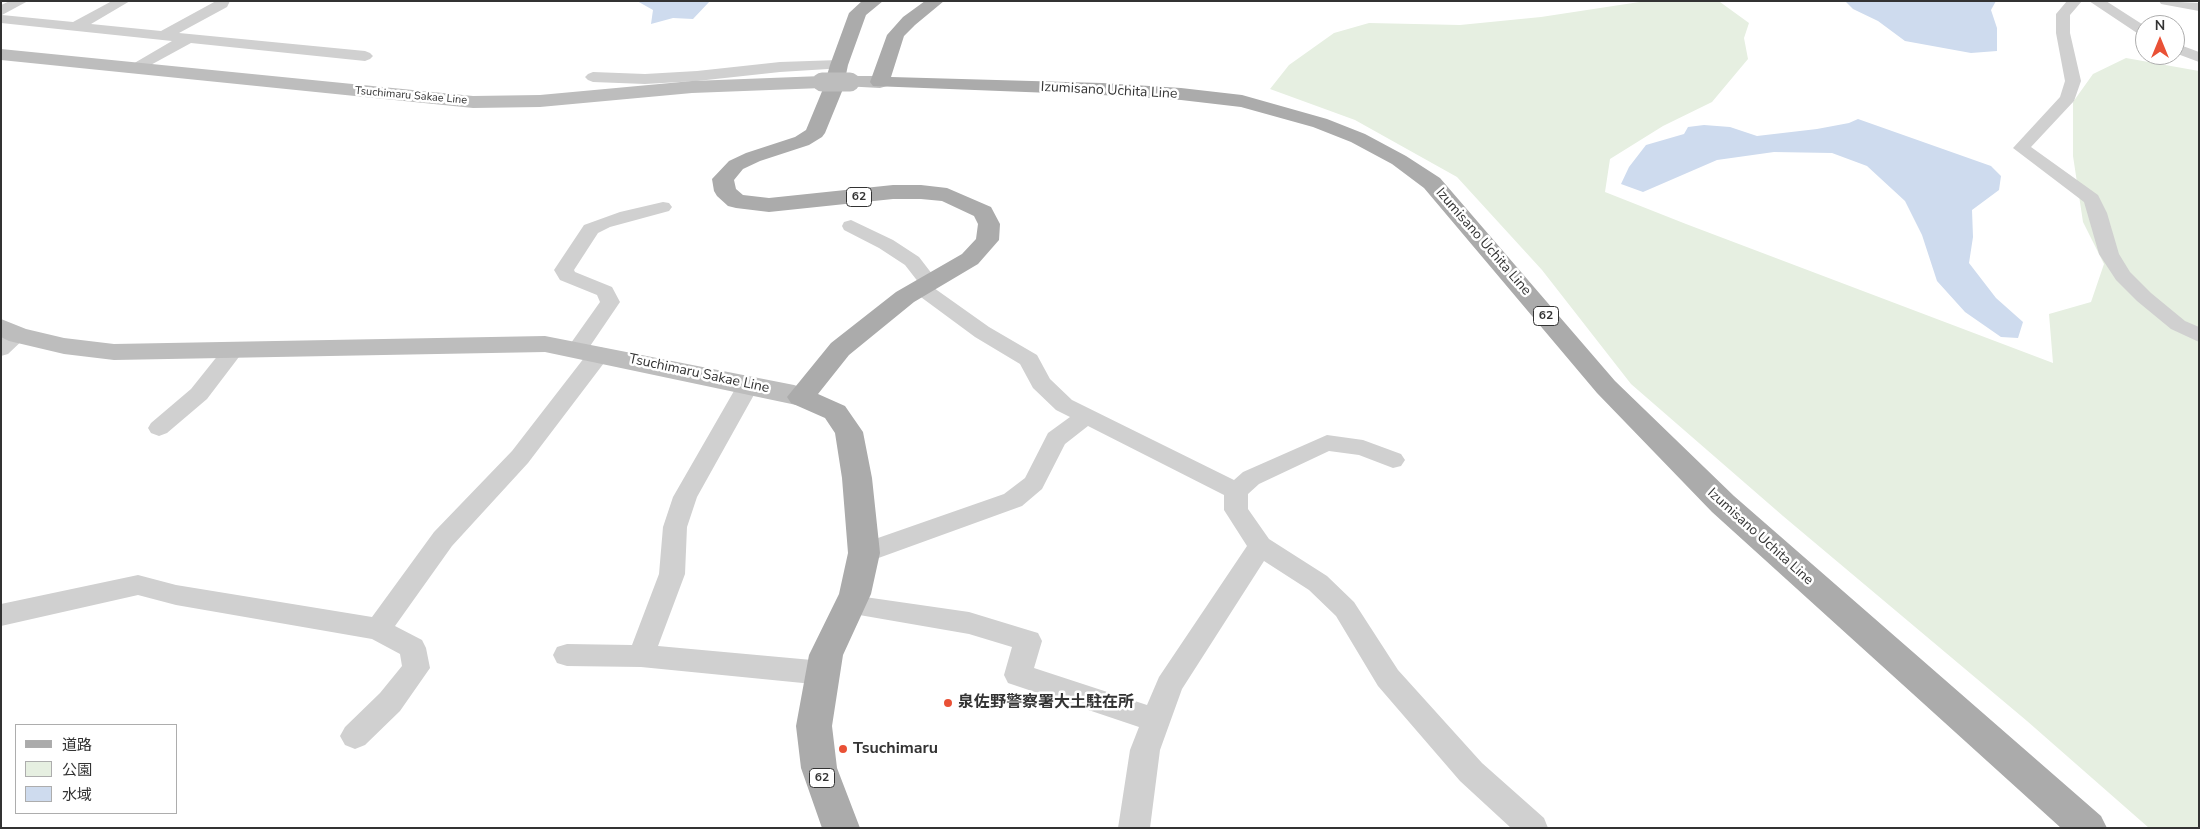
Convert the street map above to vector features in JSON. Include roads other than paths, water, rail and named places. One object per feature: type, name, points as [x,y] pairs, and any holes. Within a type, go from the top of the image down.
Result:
[{"type":"main road","name":"62","points":[[841,828],[819,768],[814,726],[826,655],[856,594],[864,553],[857,478],[849,432],[835,412],[801,397],[840,350],[904,297],[970,260],[987,240],[989,224],[983,212],[947,195],[921,192],[769,205],[736,201],[725,191],[723,178],[736,165],[753,157],[802,141],[815,133],[833,89],[844,73],[858,13],[876,1]]},
{"type":"main road","points":[[880,82],[896,34],[909,21],[936,1]]},
{"type":"main road","name":"Tsuchimaru Sakae Line","points":[[1,54],[473,102],[540,101],[692,87],[822,82],[844,73],[880,82]]},
{"type":"main road","name":"Izumisano Uchita Line","points":[[880,82],[1102,89],[1181,94],[1242,101],[1320,123],[1358,138],[1399,160],[1432,183],[1606,387],[1723,504],[2088,828]]},
{"type":"main road","name":"Tsuchimaru Sakae Line","points":[[7,337],[114,352],[545,344],[749,384],[801,397]]},
{"type":"street","points":[[1,11],[21,1]]},
{"type":"street","points":[[75,27],[123,1]]},
{"type":"street","points":[[162,36],[222,4],[223,1]]},
{"type":"street","points":[[2075,1],[2063,14],[2062,33],[2073,81],[2068,98],[2021,148],[2092,199],[2098,213],[2109,254],[2123,276],[2171,320],[2199,336]]},
{"type":"street","points":[[2096,1],[2135,26]]},
{"type":"street","points":[[2166,1],[2199,7]]},
{"type":"street","points":[[1,19],[365,56]]},
{"type":"street","points":[[136,68],[188,38]]},
{"type":"street","points":[[2185,52],[2199,58]]},
{"type":"street","points":[[593,77],[645,79],[697,76],[780,67],[844,73]]},
{"type":"street","points":[[378,629],[443,539],[520,457],[588,352],[610,302],[605,291],[567,276],[564,270],[591,229],[618,218],[663,207]]},
{"type":"street","points":[[852,226],[886,244],[912,261],[925,285],[982,332],[1029,360],[1041,383],[1064,405],[1236,491]]},
{"type":"street","points":[[159,428],[199,394],[234,349]]},
{"type":"street","points":[[641,656],[672,574],[676,526],[685,497],[749,384]]},
{"type":"street","points":[[864,553],[1013,500],[1034,483],[1056,439],[1087,416]]},
{"type":"street","points":[[1393,460],[1362,448],[1327,443],[1251,478],[1236,491],[1236,510],[1260,546],[1318,583],[1345,609],[1388,678],[1471,772],[1533,828]]},
{"type":"street","points":[[1134,828],[1145,750],[1169,685],[1260,546]]},
{"type":"street","points":[[1,615],[138,585],[176,595],[378,629],[412,648],[416,668],[390,702],[355,736]]},
{"type":"street","points":[[851,605],[969,623],[1028,641],[1018,675],[1156,720]]},
{"type":"street","points":[[567,655],[641,656],[824,673]]},
{"type":"water","points":[[637,1],[710,1],[693,19],[673,18],[651,24],[653,10]]},
{"type":"water","points":[[1845,1],[1996,1],[1991,10],[1997,28],[1997,51],[1971,53],[1905,41],[1878,21],[1853,9]]},
{"type":"water","points":[[1858,119],[1991,166],[2001,176],[1999,190],[1972,210],[1973,237],[1969,263],[1996,298],[2023,322],[2018,338],[2001,337],[1965,312],[1937,281],[1922,235],[1905,201],[1867,166],[1832,153],[1774,152],[1717,160],[1643,192],[1621,184],[1629,167],[1646,145],[1684,134],[1688,127],[1704,125],[1730,127],[1757,136],[1817,129],[1849,123]]},
{"type":"place","name":"泉佐野警察署大土駐在所","points":[[948,703]]},
{"type":"place","name":"Tsuchimaru","points":[[843,749]]}]
